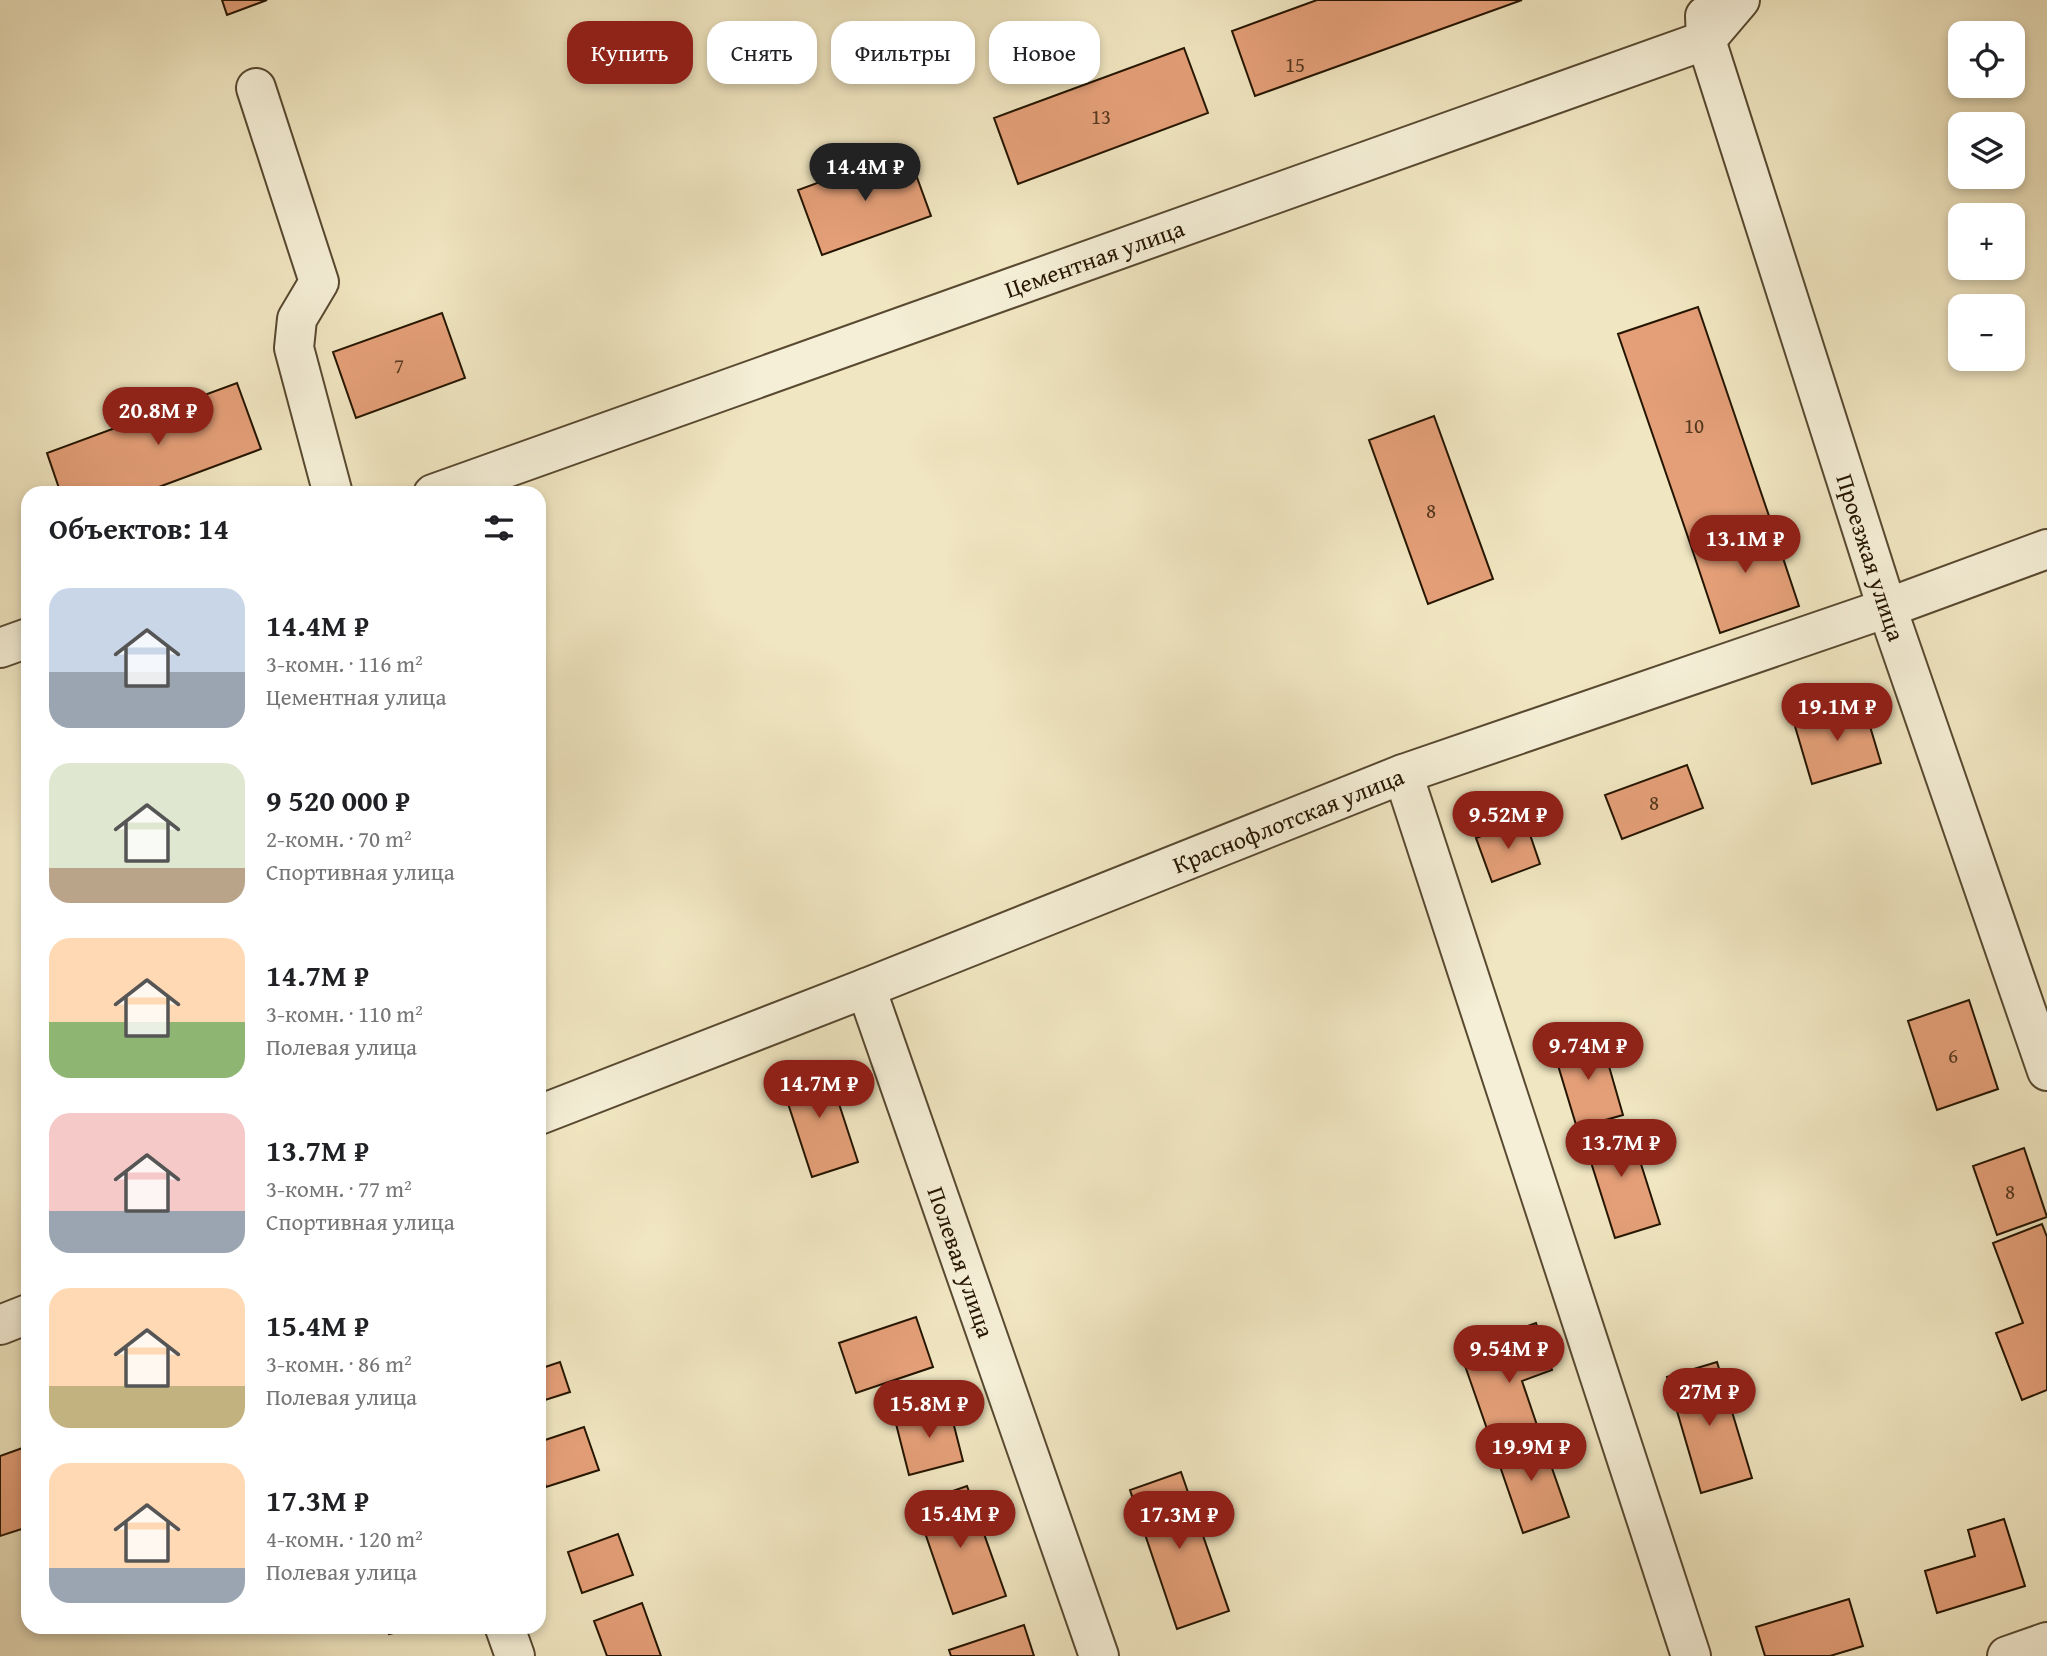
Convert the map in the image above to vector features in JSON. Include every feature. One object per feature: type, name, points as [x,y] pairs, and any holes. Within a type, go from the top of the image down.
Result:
[{"type":"street","name":"Проезжая улица","points":[[1705,0],[1706,40],[1887,608],[2047,1071]]},
{"type":"street","points":[[1706,40],[1740,0]]},
{"type":"street","name":"Цементная улица","points":[[455,486],[1706,40]]},
{"type":"street","points":[[256,88],[319,282],[297,319],[294,348],[331,486]]},
{"type":"street","name":"Краснофлотская улица","points":[[546,1112],[1403,774],[1887,608],[2047,549]]},
{"type":"street","points":[[1403,774],[1691,1656]]},
{"type":"street","name":"Полевая улица","points":[[866,988],[1099,1656]]},
{"type":"street","points":[[0,1325],[21,1317]]},
{"type":"street","points":[[507,1634],[515,1656]]},
{"type":"street","points":[[2007,1656],[2047,1642]]},
{"type":"building","points":[[222,0],[267,0],[227,15]]},
{"type":"building","points":[[1317,0],[1522,0],[1255,96],[1232,31]]},
{"type":"building","points":[[1184,48],[1208,113],[1018,184],[994,118],[1086,84],[1100,84],[1100,79]]},
{"type":"building","points":[[907,150],[931,216],[822,255],[798,190]]},
{"type":"building","points":[[1698,307],[1769,516],[1690,543],[1618,334]]},
{"type":"building","points":[[442,313],[465,378],[356,418],[333,352]]},
{"type":"building","points":[[237,383],[261,449],[162,486],[58,486],[47,453]]},
{"type":"building","points":[[1434,416],[1493,579],[1428,604],[1369,440]]},
{"type":"building","points":[[1769,516],[1799,606],[1720,633],[1690,543]]},
{"type":"building","points":[[1863,703],[1881,763],[1812,784],[1794,723]]},
{"type":"building","points":[[1687,765],[1703,808],[1622,839],[1605,795]]},
{"type":"building","points":[[1525,820],[1540,864],[1492,882],[1476,838]]},
{"type":"building","points":[[1969,1000],[1998,1089],[1937,1110],[1908,1021]]},
{"type":"building","points":[[1600,1035],[1623,1115],[1577,1128],[1553,1049]]},
{"type":"building","points":[[826,1064],[858,1162],[812,1177],[780,1079]]},
{"type":"building","points":[[1627,1120],[1660,1224],[1615,1238],[1582,1134]]},
{"type":"building","points":[[2024,1148],[2047,1217],[1997,1235],[1973,1166]]},
{"type":"building","points":[[2042,1224],[2047,1237],[2047,1390],[2022,1400],[1996,1333],[2023,1323],[1993,1243]]},
{"type":"building","points":[[916,1317],[933,1367],[856,1393],[839,1343]]},
{"type":"building","points":[[1536,1323],[1552,1370],[1522,1381],[1540,1434],[1494,1449],[1463,1360],[1506,1346],[1502,1335]]},
{"type":"building","points":[[560,1362],[570,1392],[546,1400],[546,1367]]},
{"type":"building","points":[[1717,1362],[1752,1478],[1701,1493],[1667,1377]]},
{"type":"building","points":[[949,1406],[963,1461],[909,1475],[895,1420]]},
{"type":"building","points":[[584,1427],[599,1470],[546,1487],[546,1440]]},
{"type":"building","points":[[1540,1434],[1569,1517],[1523,1533],[1494,1449]]},
{"type":"building","points":[[21,1448],[21,1529],[0,1536],[0,1456]]},
{"type":"building","points":[[1181,1472],[1229,1611],[1177,1629],[1130,1490]]},
{"type":"building","points":[[967,1486],[1006,1596],[953,1614],[915,1504]]},
{"type":"building","points":[[2004,1519],[2025,1586],[1937,1613],[1925,1571],[1975,1556],[1968,1530]]},
{"type":"building","points":[[618,1534],[633,1575],[582,1593],[568,1552]]},
{"type":"building","points":[[1849,1599],[1863,1646],[1830,1656],[1765,1656],[1756,1627]]},
{"type":"building","points":[[642,1603],[661,1656],[607,1656],[594,1621]]},
{"type":"building","points":[[1024,1625],[1034,1656],[951,1656],[949,1650]]}]
